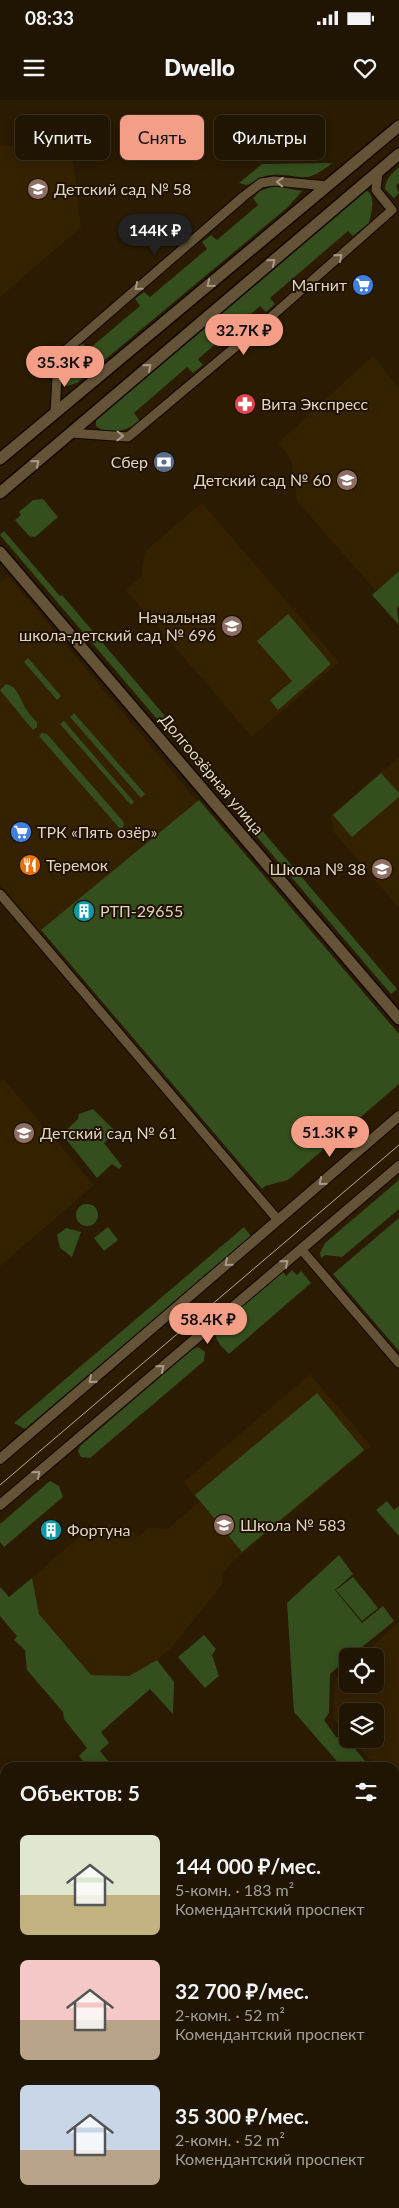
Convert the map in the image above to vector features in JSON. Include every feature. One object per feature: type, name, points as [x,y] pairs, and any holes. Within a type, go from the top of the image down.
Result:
[{"type":"main road","points":[[0,459],[399,126]]},
{"type":"main road","points":[[0,492],[399,154]]},
{"type":"main road","name":"Долгоозёрная улица","points":[[0,552],[399,1019]]},
{"type":"street","points":[[71,433],[128,437],[256,330],[392,210],[376,190],[378,173]]},
{"type":"street","points":[[55,414],[58,357],[244,196],[261,183],[274,181],[328,186]]},
{"type":"street","points":[[0,894],[278,1220]]},
{"type":"street","points":[[0,1459],[399,1116]]},
{"type":"street","points":[[0,1505],[399,1166]]},
{"type":"street","points":[[301,1250],[399,1363]]},
{"type":"shaded area","name":"Детский сад № 58","points":[[0,145],[15,146],[15,160],[73,160],[81,227],[0,297]]},
{"type":"shaded area","name":"Детский сад № 60","points":[[373,356],[399,388],[399,571],[376,591],[297,501],[291,459],[278,443]]},
{"type":"shaded area","name":"Начальная школа-детский сад № 696","points":[[202,503],[339,662],[252,737],[126,590],[141,577],[145,551]]},
{"type":"shaded area","points":[[8,576],[197,801],[41,932],[0,884],[0,583]]},
{"type":"shaded area","name":"Школа № 38","points":[[399,757],[399,908],[333,831],[331,815]]},
{"type":"shaded area","name":"Детский сад № 61","points":[[3,1079],[94,1185],[0,1266],[0,1081]]},
{"type":"shaded area","name":"Школа № 583","points":[[310,1374],[371,1446],[230,1564],[222,1575],[224,1582],[172,1647],[151,1665],[129,1676],[91,1675],[39,1614],[32,1578],[95,1523],[101,1530],[109,1524],[129,1527],[138,1537],[150,1527],[167,1529],[199,1502],[184,1482]]},
{"type":"shaded area","points":[[399,1622],[399,1762],[372,1762],[359,1748],[384,1748],[384,1703],[339,1703],[339,1725],[333,1718],[335,1679],[339,1675],[339,1693],[384,1693],[384,1648],[370,1648]]},
{"type":"green space","points":[[332,163],[315,175],[308,177],[268,175],[246,185],[239,183],[262,164]]},
{"type":"green space","points":[[399,167],[399,183],[396,186],[399,193],[394,198],[385,189],[386,182]]},
{"type":"green space","points":[[274,186],[302,191],[288,207],[77,383],[67,386],[63,381],[67,364],[70,355],[77,347],[82,343],[89,349],[140,306],[135,299],[144,292],[150,297],[207,249],[202,242],[211,235],[217,240],[258,205],[253,198],[260,191]]},
{"type":"green space","points":[[366,190],[372,201],[369,223],[353,236],[348,231],[270,298],[275,304],[266,312],[260,306],[198,359],[203,365],[193,373],[187,367],[134,413],[140,421],[130,427],[112,432],[96,426],[96,420],[362,191]]},
{"type":"green space","points":[[43,499],[58,517],[35,537],[29,536],[15,520],[21,515],[19,512],[33,500]]},
{"type":"green space","points":[[4,531],[60,596],[62,595],[227,789],[221,794],[0,535]]},
{"type":"green space","points":[[399,571],[399,605],[397,609],[399,625],[372,595]]},
{"type":"green space","points":[[288,614],[331,664],[278,710],[270,700],[292,681],[257,641]]},
{"type":"green space","points":[[28,658],[61,696],[57,700],[24,662]]},
{"type":"green space","points":[[6,684],[16,690],[27,711],[37,722],[37,727],[33,730],[0,690]]},
{"type":"green space","points":[[74,713],[145,794],[141,798],[70,717]]},
{"type":"green space","points":[[64,721],[134,802],[131,805],[60,724]]},
{"type":"green space","points":[[42,733],[47,734],[121,819],[124,823],[122,831],[39,736]]},
{"type":"green space","points":[[381,773],[399,793],[399,797],[352,837],[333,815]]},
{"type":"green space","points":[[199,800],[399,1034],[399,1084],[288,1180],[265,1186],[262,1189],[41,930]]},
{"type":"green space","points":[[242,807],[397,989],[391,994],[236,812]]},
{"type":"green space","points":[[93,1109],[116,1132],[104,1143],[122,1166],[119,1169],[112,1164],[97,1178],[62,1134],[78,1119],[79,1114]]},
{"type":"green space","points":[[399,1180],[399,1209],[342,1257],[325,1255],[321,1258],[320,1253],[325,1243]]},
{"type":"green space","points":[[87,1204],[95,1207],[98,1215],[95,1223],[87,1226],[79,1223],[76,1215],[79,1207]]},
{"type":"green space","points":[[399,1218],[399,1351],[333,1274]]},
{"type":"green space","points":[[108,1227],[118,1240],[104,1251],[94,1238]]},
{"type":"green space","points":[[244,1227],[251,1236],[25,1429],[14,1423]]},
{"type":"green space","points":[[66,1228],[81,1232],[72,1257],[60,1248],[57,1235]]},
{"type":"green space","points":[[292,1270],[297,1275],[301,1271],[311,1283],[229,1354],[217,1339],[216,1331],[218,1327],[283,1272],[286,1276]]},
{"type":"green space","points":[[198,1347],[205,1352],[204,1361],[90,1458],[81,1457],[78,1451],[80,1446],[193,1349]]},
{"type":"green space","points":[[317,1393],[364,1450],[242,1552],[195,1495]]},
{"type":"green space","points":[[50,1481],[59,1486],[63,1497],[4,1547],[0,1542],[0,1524]]},
{"type":"green space","points":[[387,1501],[394,1510],[399,1506],[399,1536],[376,1510]]},
{"type":"green space","points":[[339,1555],[353,1574],[335,1590],[362,1623],[383,1606],[394,1621],[361,1648],[339,1648],[339,1666],[330,1674],[329,1713],[324,1720],[336,1737],[339,1738],[339,1748],[354,1748],[366,1762],[338,1762],[294,1712],[287,1603]]},
{"type":"green space","points":[[353,1577],[378,1608],[362,1621],[336,1590]]},
{"type":"green space","points":[[32,1578],[39,1614],[91,1675],[129,1676],[157,1660],[174,1682],[173,1714],[150,1689],[101,1732],[109,1743],[100,1751],[109,1762],[84,1762],[79,1756],[87,1748],[64,1719],[63,1712],[27,1670],[25,1650],[14,1640],[17,1636],[0,1616],[0,1587],[9,1597]]},
{"type":"green space","points":[[204,1635],[216,1649],[212,1655],[219,1676],[205,1688],[178,1657]]},
{"type":"tram line","points":[[0,1485],[399,1145]]},
{"type":"place","name":"Детский сад № 58","points":[[38,189]]},
{"type":"place","name":"Магнит","points":[[363,285]]},
{"type":"place","name":"Вита Экспресс","points":[[245,404]]},
{"type":"place","name":"Сбер","points":[[164,462]]},
{"type":"place","name":"Детский сад № 60","points":[[347,480]]},
{"type":"place","name":"Начальная школа-детский сад № 696","points":[[232,626]]},
{"type":"place","name":"ТРК «Пять озёр»","points":[[21,832]]},
{"type":"place","name":"Теремок","points":[[30,865]]},
{"type":"place","name":"Школа № 38","points":[[382,869]]},
{"type":"place","name":"РТП-29655","points":[[84,911]]},
{"type":"place","name":"Детский сад № 61","points":[[24,1133]]},
{"type":"place","name":"Школа № 583","points":[[224,1525]]},
{"type":"place","name":"Фортуна","points":[[51,1530]]}]
